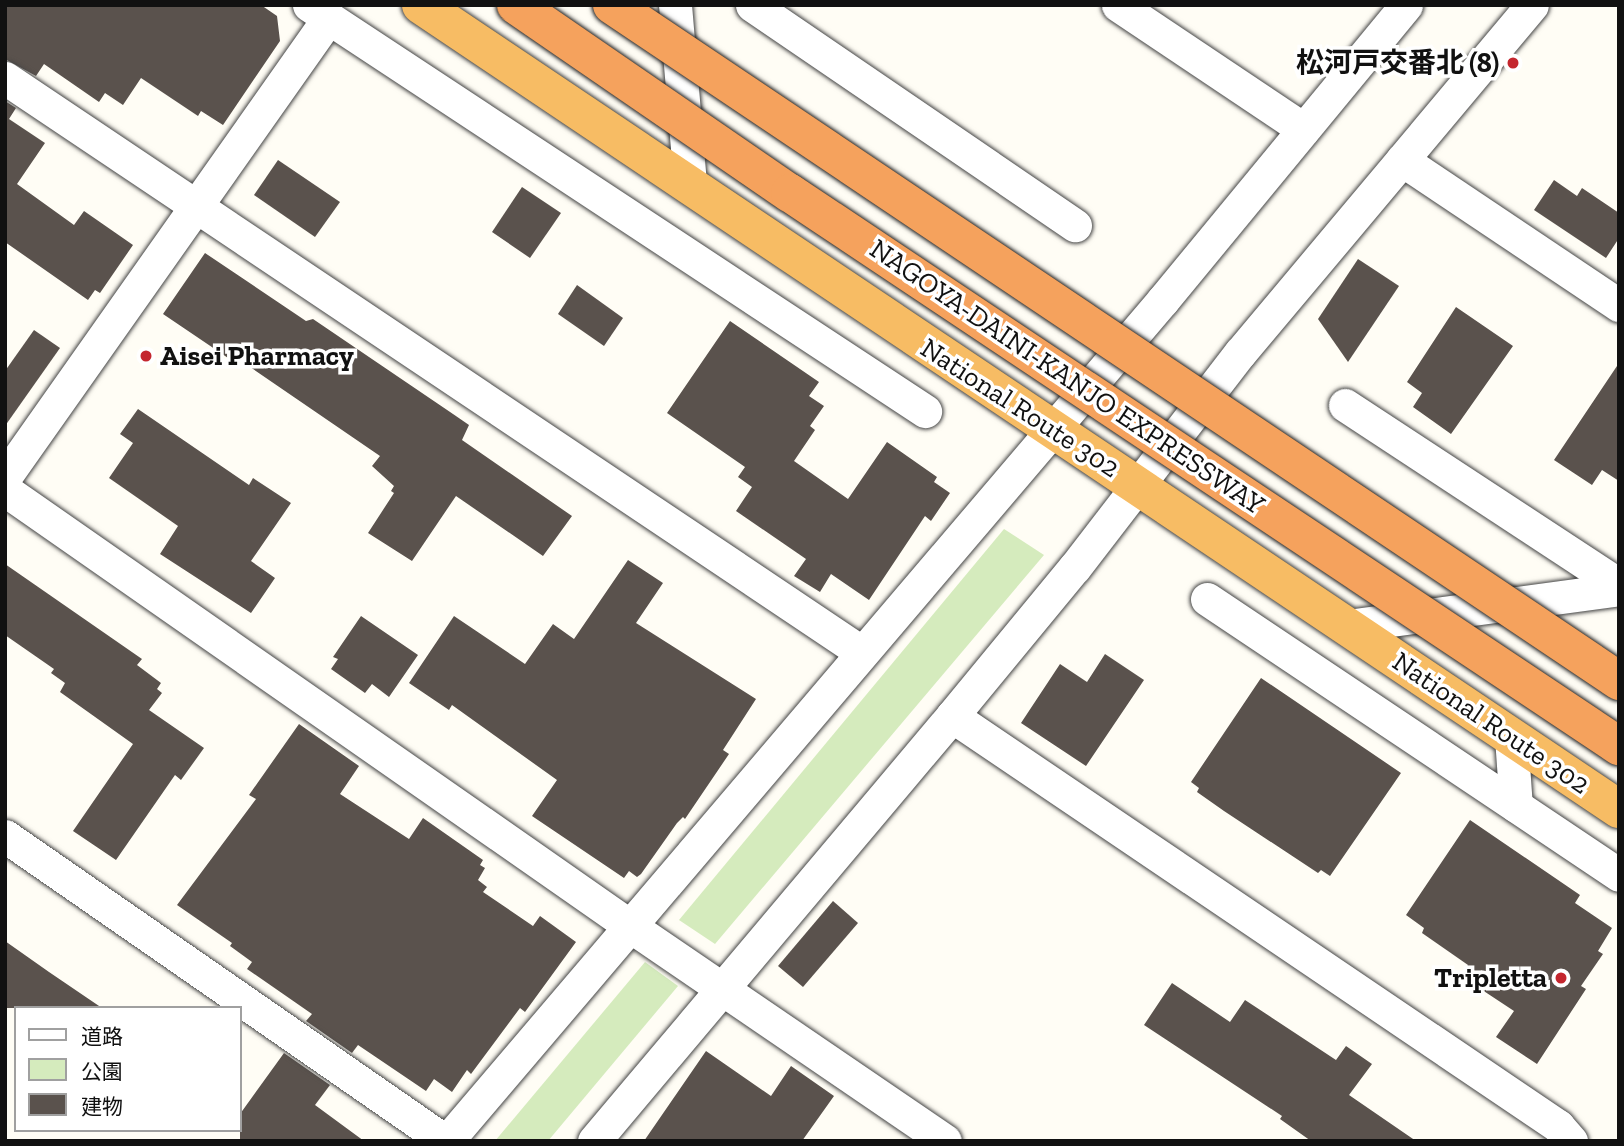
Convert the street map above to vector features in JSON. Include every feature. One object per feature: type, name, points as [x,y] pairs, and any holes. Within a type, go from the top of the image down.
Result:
[{"type":"highway","name":"National Route 302","points":[[421,5],[1619,809]]},
{"type":"highway","name":"NAGOYA-DAINI-KANJO EXPRESSWAY","points":[[516,5],[790,193],[1619,746]]},
{"type":"highway","name":"NAGOYA-DAINI-KANJO EXPRESSWAY","points":[[612,5],[1619,681]]},
{"type":"highway","points":[[635,5],[824,147]]},
{"type":"street","points":[[676,5],[690,185]]},
{"type":"street","points":[[752,5],[1075,225]]},
{"type":"street","points":[[1118,5],[1303,129]]},
{"type":"street","points":[[5,836],[446,1141],[1053,429],[1406,5]]},
{"type":"street","points":[[593,1141],[952,716],[1139,486],[1240,353],[1532,5]]},
{"type":"street","points":[[5,477],[196,206],[319,12],[925,411]]},
{"type":"street","points":[[5,78],[861,652]]},
{"type":"street","points":[[1402,160],[1619,305]]},
{"type":"street","points":[[1345,405],[1619,587]]},
{"type":"street","points":[[5,490],[629,926],[945,1141]]},
{"type":"street","points":[[1347,626],[1619,587]]},
{"type":"street","points":[[1207,599],[1619,875]]},
{"type":"street","points":[[952,716],[1559,1126],[1571,1141]]},
{"type":"street","points":[[1511,737],[1516,806]]},
{"type":"green space","points":[[1004,529],[1044,555],[715,944],[679,920]]},
{"type":"green space","points":[[645,962],[678,986],[548,1141],[495,1141]]},
{"type":"building","points":[[5,5],[261,5],[277,16],[280,41],[223,125],[201,111],[198,116],[141,78],[123,105],[105,93],[99,102],[44,64],[36,76],[5,59]]},
{"type":"building","points":[[5,101],[16,108],[9,119],[45,143],[17,184],[74,225],[84,211],[133,245],[100,293],[95,290],[88,300],[5,242]]},
{"type":"building","points":[[278,160],[340,202],[315,237],[254,195]]},
{"type":"building","points":[[1554,180],[1577,196],[1582,188],[1619,213],[1619,238],[1606,258],[1534,210]]},
{"type":"building","points":[[522,187],[561,213],[530,258],[492,232]]},
{"type":"building","points":[[205,253],[306,321],[313,319],[469,425],[462,440],[572,516],[543,556],[456,496],[412,561],[368,533],[394,493],[391,491],[394,486],[372,466],[380,456],[237,358],[234,362],[163,314]]},
{"type":"building","points":[[1358,259],[1399,286],[1348,362],[1318,319]]},
{"type":"building","points":[[577,285],[623,318],[604,346],[558,314]]},
{"type":"building","points":[[1456,307],[1513,346],[1451,434],[1413,407],[1422,393],[1407,382]]},
{"type":"building","points":[[730,321],[819,382],[809,396],[824,406],[810,426],[815,430],[794,461],[848,499],[887,442],[937,477],[934,482],[950,493],[931,521],[925,516],[869,600],[831,574],[820,592],[794,576],[806,559],[736,511],[752,487],[738,477],[745,467],[667,413]]},
{"type":"building","points":[[34,330],[60,348],[5,426],[5,371]]},
{"type":"building","points":[[1619,363],[1619,481],[1602,470],[1592,485],[1554,460]]},
{"type":"building","points":[[138,409],[249,485],[253,478],[291,503],[251,561],[275,578],[251,613],[160,554],[178,526],[109,478],[133,443],[120,434]]},
{"type":"building","points":[[628,560],[663,583],[636,623],[756,699],[723,750],[729,754],[685,819],[683,817],[677,823],[641,874],[637,877],[629,871],[624,878],[532,816],[557,780],[452,705],[449,710],[409,683],[454,616],[525,664],[553,624],[574,639]]},
{"type":"building","points":[[5,564],[142,659],[137,665],[161,683],[157,689],[162,693],[149,710],[204,748],[181,780],[175,775],[116,860],[73,831],[133,744],[60,692],[65,683],[51,673],[54,669],[5,635]]},
{"type":"building","points":[[361,616],[418,655],[389,697],[372,684],[365,693],[331,669],[338,659],[333,657]]},
{"type":"building","points":[[1105,654],[1144,680],[1086,766],[1021,723],[1060,664],[1087,682]]},
{"type":"building","points":[[1261,678],[1401,773],[1330,876],[1321,870],[1318,873],[1224,811],[1197,792],[1199,788],[1191,782]]},
{"type":"building","points":[[299,724],[359,766],[340,794],[409,839],[423,818],[483,860],[480,865],[485,868],[478,880],[487,887],[483,892],[533,926],[540,916],[576,942],[525,1012],[520,1008],[471,1074],[467,1070],[452,1092],[434,1079],[426,1091],[358,1045],[352,1053],[306,1021],[312,1014],[247,969],[252,962],[230,946],[232,943],[177,905],[256,799],[249,795]]},
{"type":"building","points":[[1470,820],[1580,895],[1575,903],[1612,928],[1598,951],[1603,954],[1581,986],[1586,989],[1537,1064],[1496,1037],[1514,1011],[1461,976],[1468,965],[1422,933],[1424,928],[1406,915]]},
{"type":"building","points":[[833,901],[858,923],[803,987],[778,966]]},
{"type":"building","points":[[5,941],[99,1006],[14,1006],[5,1008]]},
{"type":"building","points":[[1172,983],[1230,1022],[1245,1000],[1336,1060],[1346,1046],[1372,1064],[1349,1095],[1416,1141],[1311,1141],[1280,1119],[1282,1116],[1144,1025]]},
{"type":"building","points":[[706,1051],[771,1096],[791,1066],[834,1096],[802,1141],[644,1141]]},
{"type":"building","points":[[284,1053],[330,1085],[315,1105],[364,1141],[240,1141],[242,1111]]},
{"type":"place","name":"松河戸交番北 (8)","points":[[1513,63]]},
{"type":"place","name":"Aisei Pharmacy","points":[[146,356]]},
{"type":"place","name":"Tripletta","points":[[1561,978]]}]
